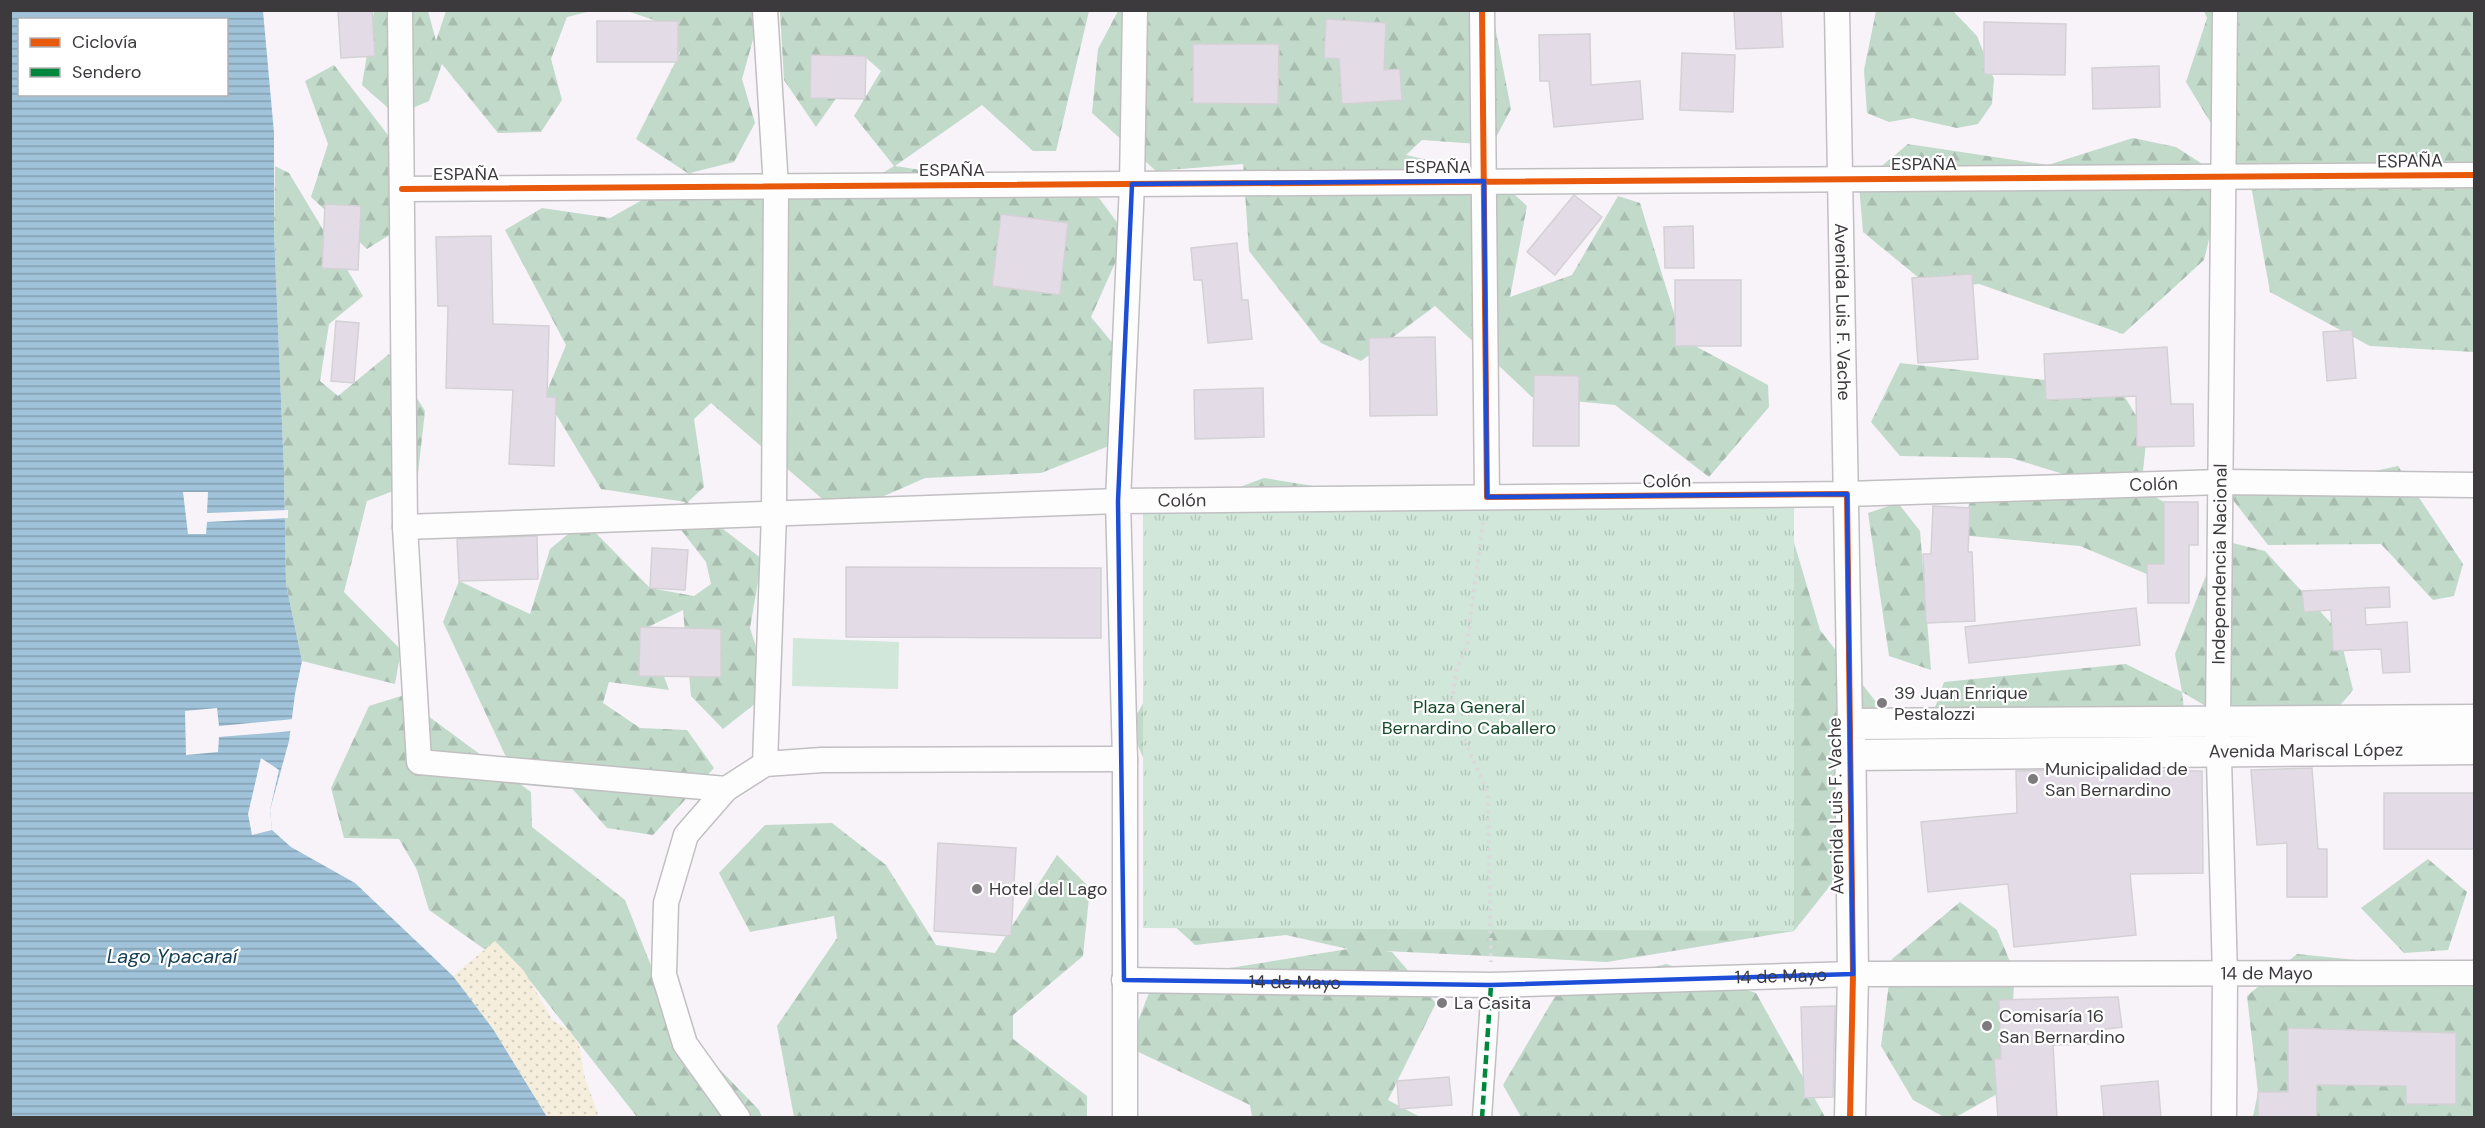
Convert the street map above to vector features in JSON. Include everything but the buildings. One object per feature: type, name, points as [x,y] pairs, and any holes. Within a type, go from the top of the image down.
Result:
[{"type":"street","points":[[400,10],[405,527],[419,762],[726,789]]},
{"type":"street","points":[[765,10],[776,187],[774,514],[765,764]]},
{"type":"street","points":[[1125,1118],[1125,759],[1118,501],[1132,184],[1135,10]]},
{"type":"street","points":[[1482,10],[1487,498]]},
{"type":"street","name":"Avenida Luis F. Vache","points":[[1837,10],[1853,974],[1850,1118]]},
{"type":"street","name":"Independencia Nacional","points":[[2224,1118],[2224,975],[2218,738],[2225,10]]},
{"type":"street","name":"ESPAÑA","points":[[402,189],[2475,175]]},
{"type":"street","name":"Colón","points":[[405,527],[1118,501],[1846,494],[2221,482],[2475,485]]},
{"type":"street","name":"Avenida Mariscal López","points":[[1850,755],[2218,738],[2475,720]]},
{"type":"street","name":"Avenida Mariscal López","points":[[1850,724],[2475,749]]},
{"type":"street","points":[[738,1118],[685,1044],[664,975],[666,903],[686,835],[726,789],[765,764],[822,760],[1125,759]]},
{"type":"street","name":"14 de Mayo","points":[[1124,980],[1491,984],[1853,974],[2475,973]]},
{"type":"street","points":[[1482,1118],[1491,984]]},
{"type":"path","points":[[1487,498],[1467,646],[1456,671],[1451,710],[1488,793],[1491,984]]},
{"type":"highlighted area","points":[[1484,181],[1487,497],[1847,494],[1853,974],[1491,985],[1124,980],[1118,501],[1132,184]]},
{"type":"green space","points":[[374,11],[428,11],[436,41],[446,11],[591,11],[567,17],[551,59],[562,100],[541,132],[498,133],[442,64],[429,101],[396,115],[362,85]]},
{"type":"green space","points":[[627,11],[761,11],[742,79],[755,123],[734,162],[690,173],[755,194],[857,189],[894,166],[854,116],[881,71],[865,57],[816,127],[784,80],[780,11],[1089,11],[1056,151],[1033,151],[982,105],[895,166],[1099,198],[1127,236],[1091,317],[1134,369],[1124,440],[1041,473],[925,478],[841,515],[711,403],[694,419],[704,487],[688,502],[762,559],[750,628],[770,692],[723,729],[691,696],[683,610],[646,628],[669,690],[609,682],[603,703],[640,728],[687,730],[714,768],[653,835],[607,828],[562,777],[541,784],[506,757],[443,622],[459,581],[530,614],[550,549],[584,521],[650,588],[694,596],[711,584],[706,562],[668,513],[686,502],[601,489],[545,396],[566,345],[505,230],[542,208],[610,218],[689,174],[636,139],[680,53],[654,20]]},
{"type":"green space","points":[[1118,11],[1483,11],[1494,21],[1511,109],[1492,145],[1422,140],[1406,155],[1493,175],[1527,206],[1510,297],[1572,275],[1618,196],[1640,203],[1682,339],[1768,385],[1769,407],[1709,477],[1615,405],[1532,397],[1435,306],[1361,361],[1321,343],[1249,251],[1243,164],[1156,171],[1092,113],[1098,49]]},
{"type":"green space","points":[[1876,11],[1953,11],[1977,36],[1994,79],[1992,104],[1978,124],[1957,128],[1912,118],[1889,122],[1867,113],[1864,70]]},
{"type":"green space","points":[[2204,11],[2474,11],[2474,352],[2370,346],[2270,292],[2252,191],[2186,82],[2207,18]]},
{"type":"green space","points":[[334,65],[391,139],[394,232],[367,249],[311,197],[328,144],[305,81]]},
{"type":"green space","points":[[2133,138],[2176,147],[2224,178],[2204,260],[2123,334],[1979,284],[1931,288],[1863,232],[1859,185],[1908,144],[2048,165]]},
{"type":"green space","points":[[275,166],[289,173],[363,296],[329,324],[320,381],[338,396],[389,354],[425,411],[417,482],[367,501],[344,592],[401,650],[395,684],[302,661],[286,584],[284,470],[274,232]]},
{"type":"green space","points":[[1900,363],[2120,389],[2147,434],[2142,480],[2133,485],[2164,502],[2189,563],[2161,580],[2080,546],[1959,535],[1976,484],[2086,481],[2011,458],[1900,456],[1871,422]]},
{"type":"green space","points":[[2398,466],[2463,564],[2454,596],[2433,600],[2381,544],[2268,545],[2226,491],[2250,470],[2319,483]]},
{"type":"green space","name":"Plaza General Bernardino Caballero","points":[[1264,478],[1426,504],[1793,539],[1820,630],[1876,702],[1837,877],[1794,931],[1607,962],[1386,951],[1392,952],[1436,1003],[1388,1100],[1420,1117],[1252,1117],[1250,1105],[1128,1047],[1154,980],[1348,949],[1286,935],[1195,945],[1146,900],[1156,789],[1130,726],[1152,688],[1189,506]]},
{"type":"green space","name":"Plaza General Bernardino Caballero","points":[[1143,503],[1794,507],[1794,931],[1143,928]]},
{"type":"green space","points":[[1898,503],[1920,531],[1931,670],[1889,656],[1868,513]]},
{"type":"green space","points":[[2220,540],[2265,551],[2339,632],[2353,690],[2317,733],[2268,743],[2182,692],[2175,654]]},
{"type":"green space","points":[[793,638],[899,642],[898,689],[792,686]]},
{"type":"green space","points":[[2126,664],[2182,692],[2187,736],[2124,760],[2017,727],[1950,742],[1933,713],[1944,682]]},
{"type":"green space","points":[[401,696],[531,792],[532,827],[625,900],[673,1021],[759,1110],[762,1117],[637,1117],[531,982],[429,910],[417,870],[399,839],[344,838],[331,788],[369,706]]},
{"type":"green space","points":[[832,823],[886,865],[936,945],[995,953],[1057,855],[1090,888],[1083,956],[1013,1015],[1013,1039],[1087,1096],[1087,1117],[794,1117],[777,1026],[837,938],[834,916],[750,932],[719,873],[765,825]]},
{"type":"green space","points":[[2428,859],[2467,892],[2448,950],[2404,953],[2361,908]]},
{"type":"green space","points":[[1960,902],[1997,930],[2015,974],[2006,1089],[1956,1117],[1944,1117],[1913,1100],[1881,1046],[1892,959]]},
{"type":"green space","points":[[2297,954],[2474,972],[2474,1117],[2253,1117],[2258,1092],[2247,996]]},
{"type":"green space","points":[[1666,964],[1756,993],[1825,1117],[1521,1117],[1503,1085],[1557,993]]},
{"type":"sand","points":[[495,941],[524,971],[553,1021],[569,1030],[579,1045],[585,1078],[599,1117],[547,1117],[493,1029],[453,976]]},
{"type":"water","name":"Lago Ypacaraí","points":[[10,11],[263,11],[274,133],[274,232],[284,470],[286,584],[302,661],[289,741],[270,810],[272,830],[291,847],[355,883],[453,976],[493,1029],[547,1117],[11,1117]]},
{"type":"pier","points":[[183,492],[208,492],[207,513],[288,510],[288,518],[207,522],[206,534],[188,534]]},
{"type":"pier","points":[[217,708],[219,726],[294,719],[293,731],[219,737],[218,752],[186,755],[185,711]]},
{"type":"pier","points":[[261,758],[279,770],[270,810],[272,830],[252,835],[248,814]]},
{"type":"marked path","points":[[1482,1118],[1491,985]]},
{"type":"cycle path","points":[[1482,10],[1487,497],[1847,494],[1853,974],[1850,1118]]},
{"type":"cycle path","points":[[402,189],[2474,175]]},
{"type":"place","name":"39 Juan Enrique Pestalozzi","points":[[1882,703]]},
{"type":"place","name":"Municipalidad de San Bernardino","points":[[2033,779]]},
{"type":"place","name":"Hotel del Lago","points":[[977,889]]},
{"type":"place","name":"La Casita","points":[[1442,1003]]},
{"type":"place","name":"Comisaría 16 San Bernardino","points":[[1987,1026]]}]
